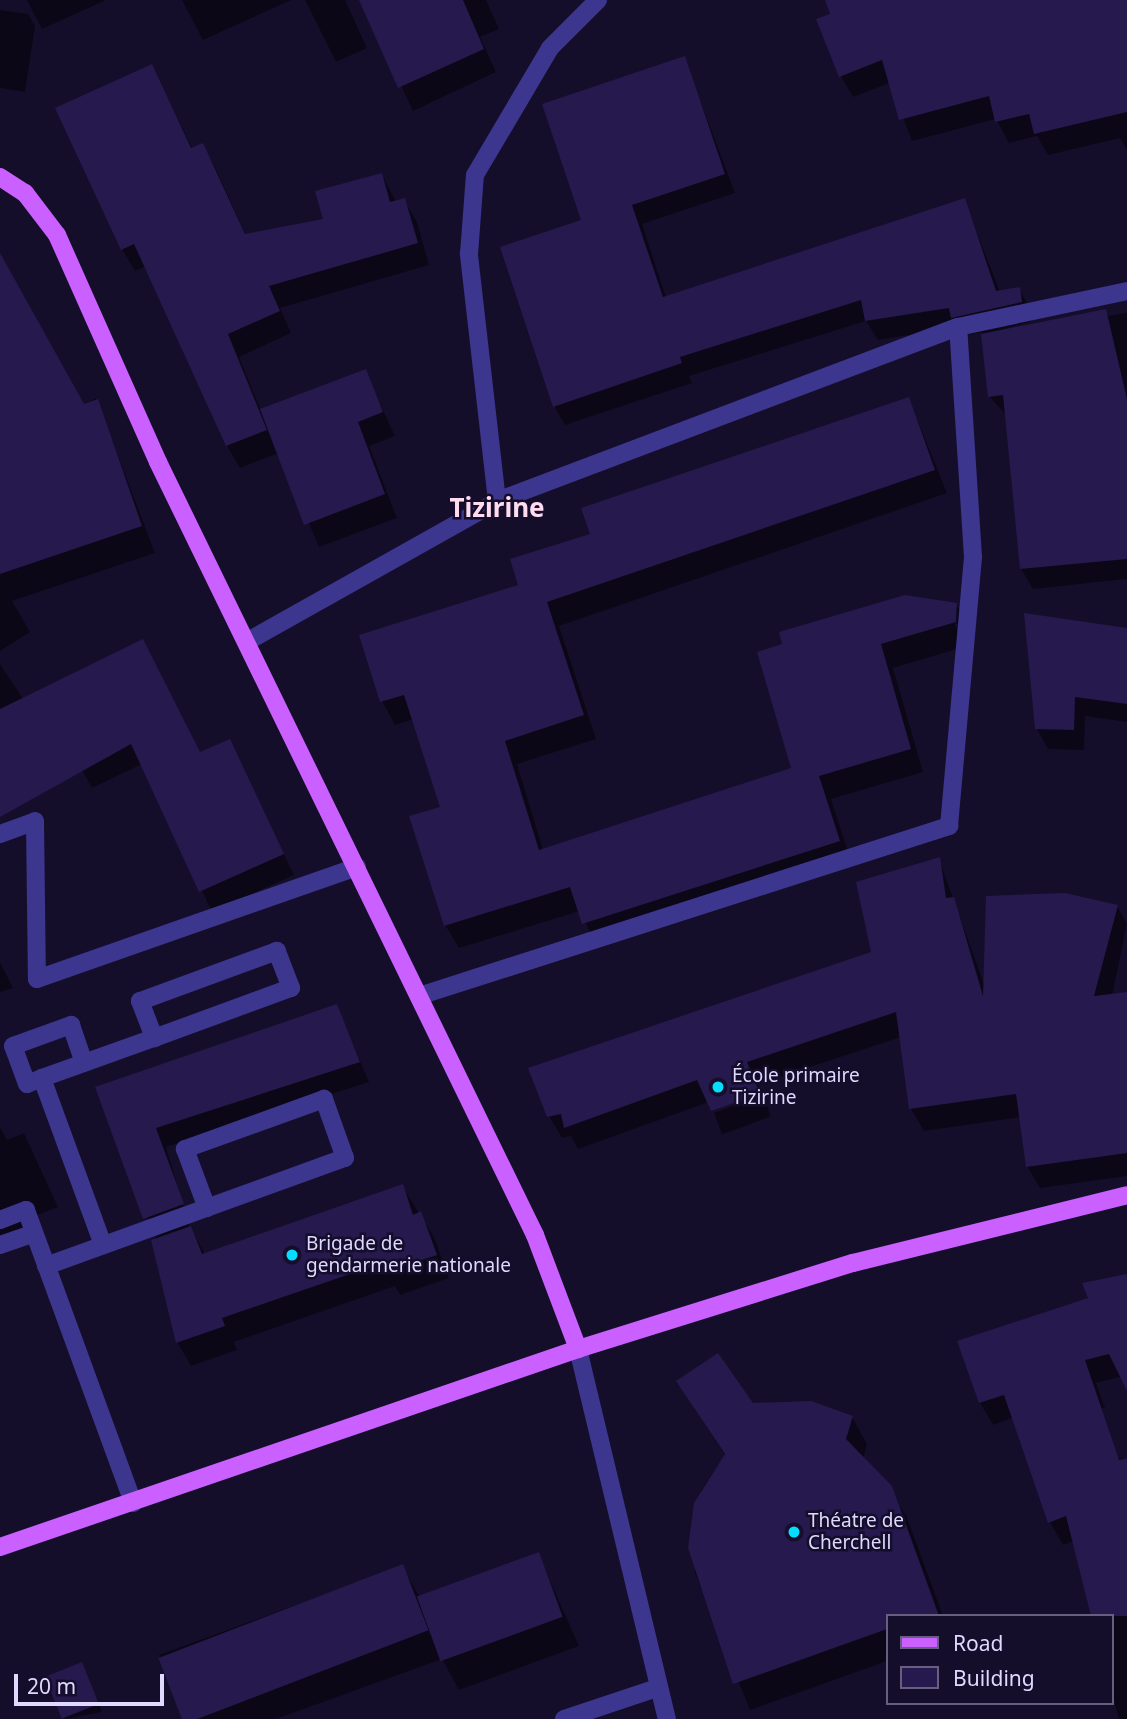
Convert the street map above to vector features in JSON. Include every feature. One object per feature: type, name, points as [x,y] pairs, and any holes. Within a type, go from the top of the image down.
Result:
[{"type":"main road","points":[[0,177],[25,193],[57,235],[158,462],[248,641],[535,1235],[578,1349]]},
{"type":"main road","points":[[0,1547],[578,1349],[853,1263],[1127,1195]]},
{"type":"street","points":[[497,501],[469,254],[475,175],[550,48],[598,0]]},
{"type":"street","points":[[248,641],[497,501],[958,327],[1127,291]]},
{"type":"street","points":[[419,996],[949,827],[973,557],[958,327]]},
{"type":"street","points":[[0,834],[34,821],[37,979],[357,867]]},
{"type":"street","points":[[84,1063],[71,1025],[13,1046],[27,1084],[42,1078],[84,1063],[154,1038],[291,988],[277,951],[140,1001],[154,1038]]},
{"type":"street","points":[[42,1078],[103,1245]]},
{"type":"street","points":[[46,1266],[103,1245],[207,1208],[345,1158],[324,1099],[185,1150],[207,1208]]},
{"type":"street","points":[[0,1220],[26,1210],[133,1503]]},
{"type":"street","points":[[0,1245],[34,1233]]},
{"type":"street","points":[[578,1349],[657,1688],[667,1719]]},
{"type":"street","points":[[564,1719],[657,1688]]},
{"type":"building","points":[[359,0],[463,0],[484,49],[398,88]]},
{"type":"building","points":[[825,0],[1127,0],[1127,112],[1034,134],[1029,114],[995,122],[989,96],[899,120],[882,60],[839,77],[816,19],[830,14]]},
{"type":"building","points":[[685,56],[725,174],[632,205],[663,297],[965,198],[996,291],[1020,287],[1022,302],[951,318],[949,308],[865,321],[861,300],[680,357],[682,363],[553,407],[500,247],[581,220],[542,104]]},
{"type":"building","points":[[152,64],[191,148],[203,143],[245,234],[323,219],[315,191],[382,173],[390,202],[405,198],[418,243],[269,286],[280,311],[228,334],[267,430],[226,446],[134,244],[121,250],[55,108]]},
{"type":"building","points":[[0,253],[84,404],[98,399],[142,526],[0,574]]},
{"type":"building","points":[[1106,309],[1127,399],[1127,559],[1020,569],[1003,395],[988,397],[981,334]]},
{"type":"building","points":[[366,369],[383,412],[358,422],[385,494],[304,525],[260,409]]},
{"type":"building","points":[[909,397],[935,470],[547,602],[584,715],[505,741],[539,850],[791,768],[757,652],[782,644],[779,632],[905,595],[957,603],[956,622],[881,644],[911,749],[819,776],[840,841],[582,924],[570,887],[444,926],[409,816],[440,807],[404,695],[380,702],[359,635],[518,585],[510,559],[590,534],[581,508]]},
{"type":"building","points":[[1024,613],[1127,628],[1127,704],[1075,697],[1074,730],[1035,729]]},
{"type":"building","points":[[143,639],[200,752],[230,739],[284,854],[199,892],[131,744],[0,817],[0,709]]},
{"type":"building","points":[[940,857],[946,898],[954,897],[983,996],[986,896],[1065,893],[1118,905],[1094,996],[1127,992],[1127,1153],[1026,1167],[1016,1094],[909,1109],[896,1012],[747,1062],[760,1094],[711,1111],[697,1080],[564,1128],[561,1114],[547,1117],[528,1068],[871,952],[856,882]]},
{"type":"building","points":[[337,1004],[360,1062],[156,1128],[184,1204],[143,1219],[95,1087]]},
{"type":"building","points":[[403,1184],[413,1215],[421,1211],[437,1255],[385,1272],[382,1263],[222,1318],[225,1326],[176,1343],[151,1240],[191,1226],[202,1254]]},
{"type":"building","points":[[1127,1274],[1127,1391],[1109,1354],[1085,1360],[1119,1460],[1127,1458],[1127,1616],[1090,1614],[1066,1516],[1048,1523],[1004,1395],[979,1403],[957,1341],[1088,1298],[1082,1283]]},
{"type":"building","points":[[718,1353],[753,1403],[811,1401],[853,1416],[846,1439],[892,1486],[938,1614],[886,1614],[886,1629],[733,1684],[688,1548],[694,1503],[725,1454],[676,1381]]},
{"type":"building","points":[[539,1552],[563,1617],[440,1661],[417,1596]]},
{"type":"building","points":[[403,1564],[428,1630],[197,1719],[182,1719],[158,1658]]},
{"type":"building","points":[[82,1662],[99,1704],[62,1719],[45,1677]]},
{"type":"place","name":"École primaire Tizirine","points":[[718,1087]]},
{"type":"place","name":"Brigade de gendarmerie nationale","points":[[292,1255]]},
{"type":"place","name":"Théatre de Cherchell","points":[[794,1532]]},
{"type":"district","name":"Tizirine","points":[[497,508]]}]
